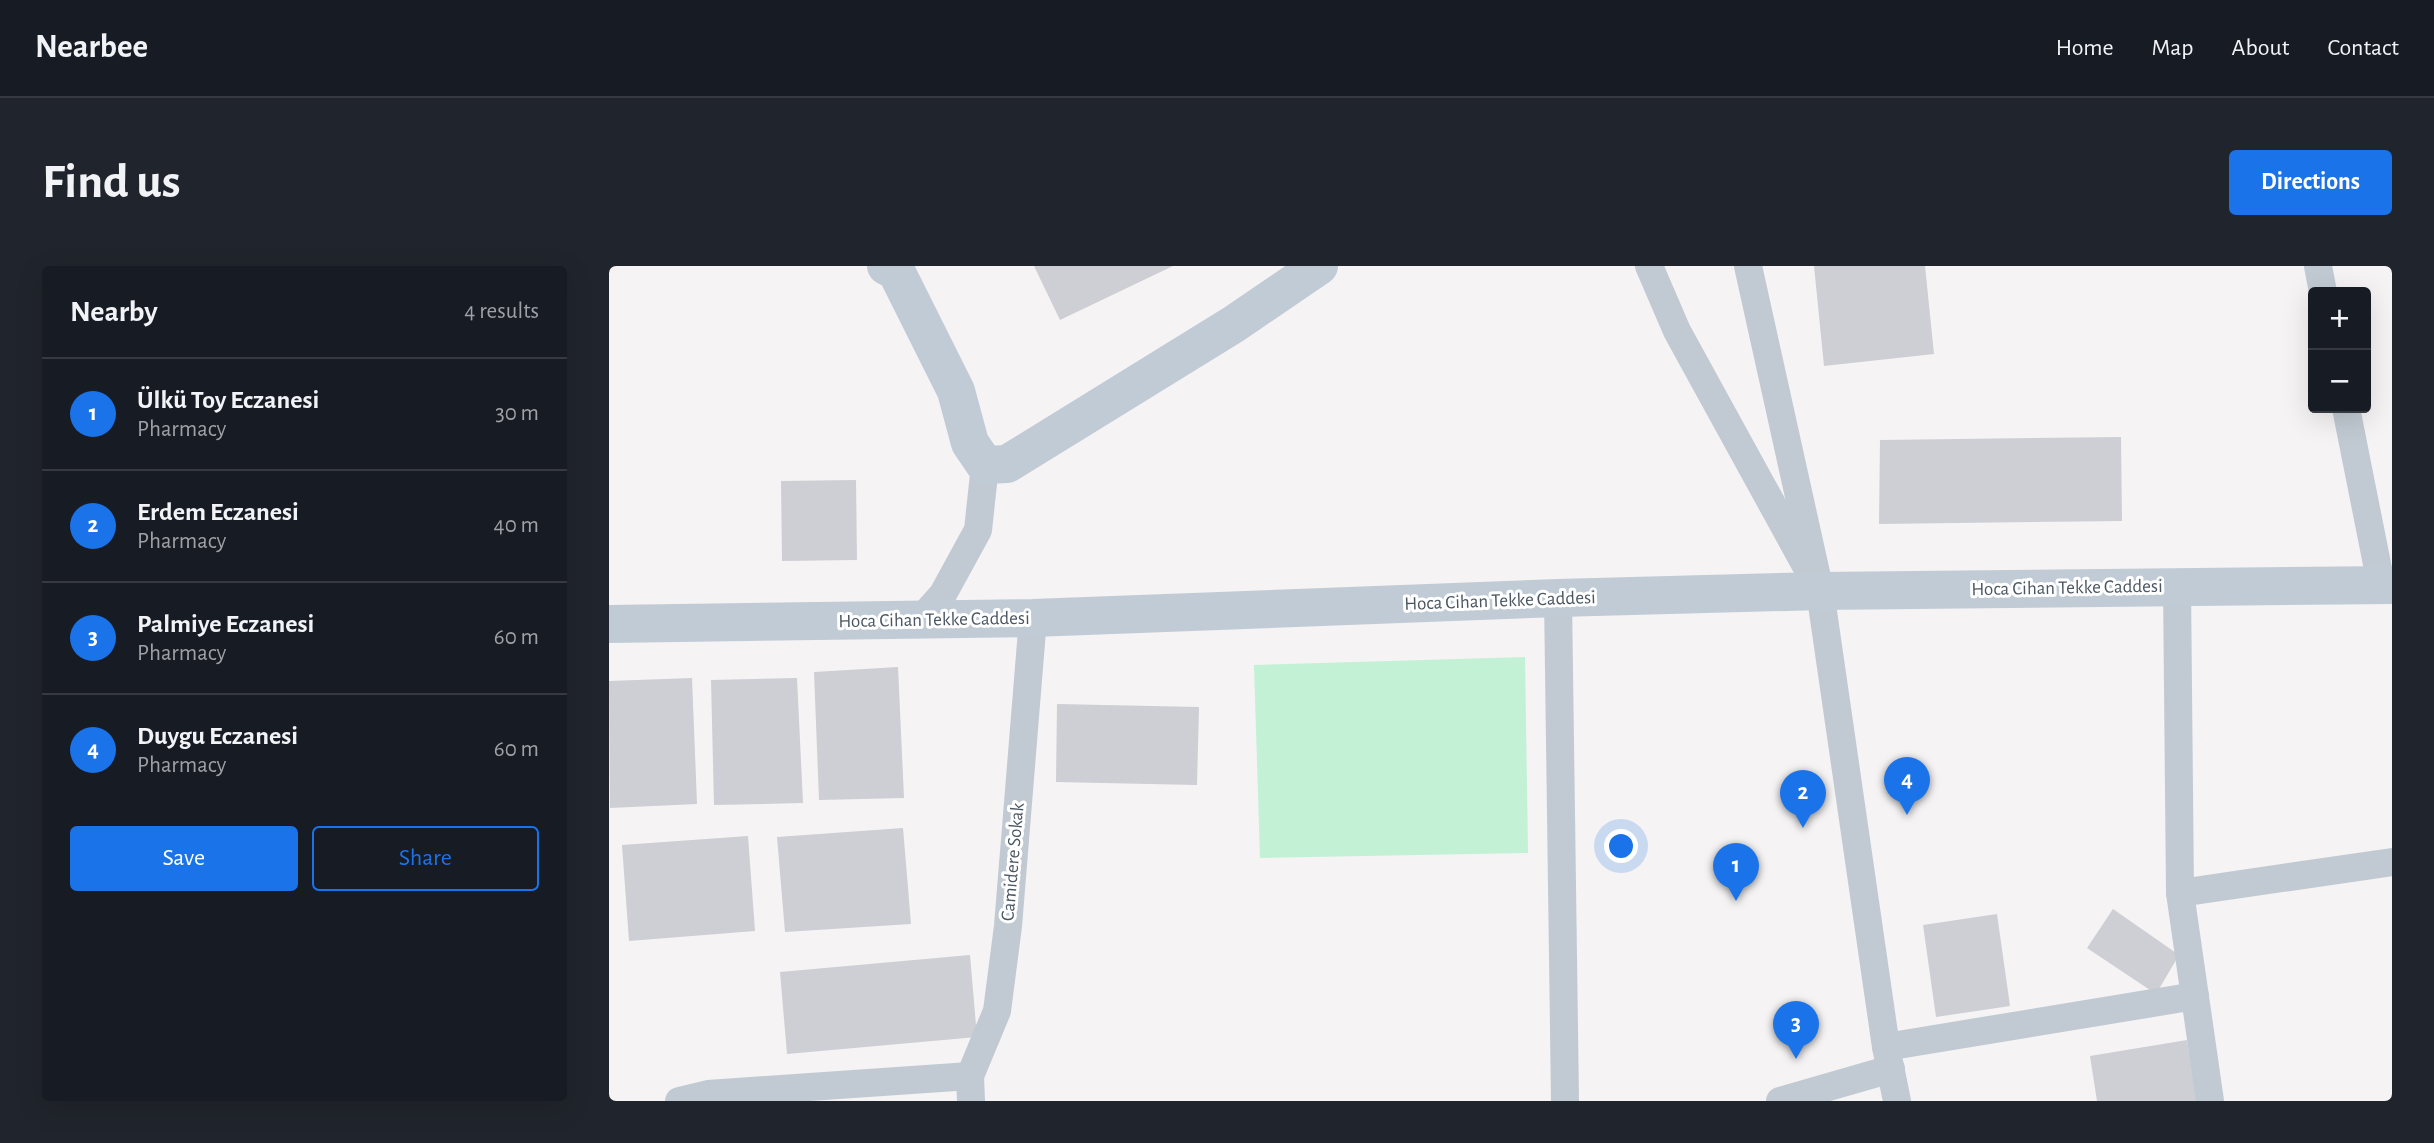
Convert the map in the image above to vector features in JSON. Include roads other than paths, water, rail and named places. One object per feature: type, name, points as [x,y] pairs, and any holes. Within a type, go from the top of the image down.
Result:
[{"type":"street","points":[[886,266],[896,271],[955,391],[970,443],[985,464],[978,530],[943,594],[920,620]]},
{"type":"street","points":[[985,464],[1007,464],[1234,324],[1319,266]]},
{"type":"street","points":[[1649,266],[1677,331],[1820,591]]},
{"type":"street","points":[[1748,266],[1820,591],[1888,1058],[1898,1101]]},
{"type":"street","points":[[2318,266],[2322,287]]},
{"type":"street","points":[[2347,413],[2387,584]]},
{"type":"street","name":"Hoca Cihan Tekke Caddesi","points":[[613,620],[1033,618],[1820,591],[2387,584]]},
{"type":"street","points":[[2176,586],[2180,893],[2210,1101]]},
{"type":"street","points":[[1559,598],[1565,1101]]},
{"type":"street","name":"Camidere Sokak","points":[[970,1088],[997,1011],[1009,926],[1033,618]]},
{"type":"street","points":[[2180,893],[2392,862]]},
{"type":"street","points":[[1780,1101],[1888,1058],[2195,996]]},
{"type":"street","points":[[679,1101],[708,1094],[970,1088]]},
{"type":"place","name":"Duygu Eczanesi","points":[[1907,815]]},
{"type":"place","name":"Erdem Eczanesi","points":[[1803,828]]},
{"type":"place","name":"Ülkü Toy Eczanesi","points":[[1736,901]]},
{"type":"place","name":"Palmiye Eczanesi","points":[[1796,1059]]}]
